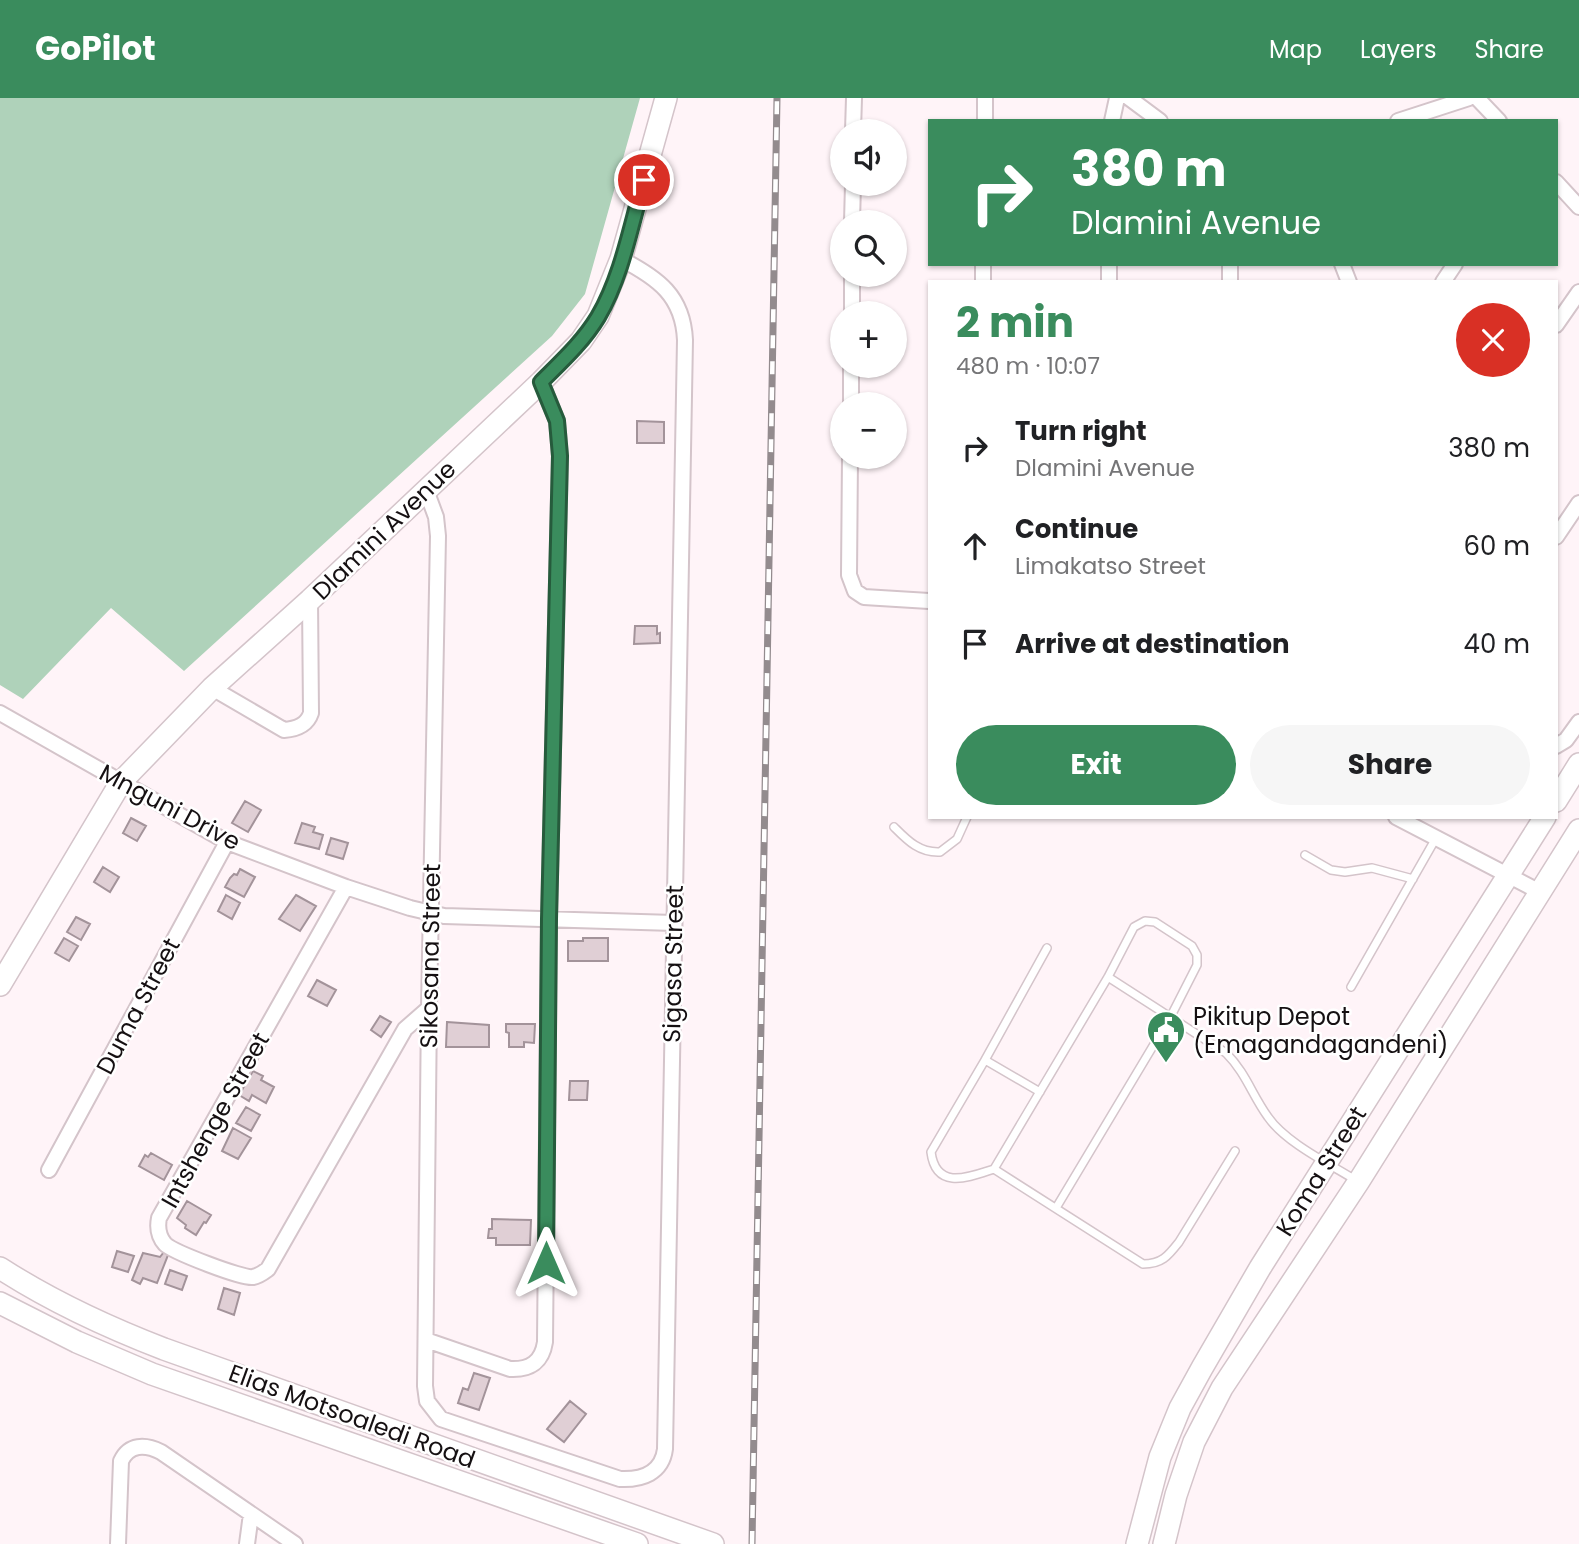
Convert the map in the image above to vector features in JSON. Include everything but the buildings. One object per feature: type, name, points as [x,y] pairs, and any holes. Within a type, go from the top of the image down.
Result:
[{"type":"main road","name":"Dlamini Avenue","points":[[0,985],[121,782],[212,688],[310,600],[581,341],[598,316],[621,259],[666,98]]},
{"type":"main road","points":[[1558,798],[1579,764]]},
{"type":"main road","name":"Koma Street","points":[[1137,1544],[1160,1457],[1180,1408],[1260,1268],[1544,819]]},
{"type":"main road","name":"Koma Street","points":[[1166,1541],[1186,1464],[1204,1420],[1222,1388],[1359,1181],[1579,830]]},
{"type":"main road","name":"Elias Motsoaledi Road","points":[[0,1268],[64,1304],[164,1349],[713,1544]]},
{"type":"main road","name":"Elias Motsoaledi Road","points":[[0,1303],[77,1342],[152,1374],[638,1544]]},
{"type":"street","points":[[853,119],[854,98]]},
{"type":"street","points":[[985,98],[985,119]]},
{"type":"street","points":[[1112,119],[1117,98]]},
{"type":"street","points":[[1129,98],[1157,119]]},
{"type":"street","points":[[1404,119],[1469,98]]},
{"type":"street","points":[[1478,98],[1497,119]]},
{"type":"street","points":[[1558,184],[1579,207]]},
{"type":"street","name":"Sigasa Street","points":[[441,1419],[620,1479],[649,1475],[656,1470],[664,1457],[684,324],[675,300],[660,283],[645,271],[621,259]]},
{"type":"street","points":[[1558,322],[1579,292]]},
{"type":"street","points":[[426,1340],[510,1369],[522,1370],[532,1366],[544,1350],[549,919],[560,456],[557,421],[541,382]]},
{"type":"street","points":[[850,469],[849,575],[853,588],[864,597],[928,601]]},
{"type":"street","name":"Sikosana Street","points":[[426,490],[436,517],[438,536],[429,1008],[426,1394],[430,1407],[441,1419]]},
{"type":"street","points":[[1558,534],[1579,503]]},
{"type":"street","points":[[212,688],[284,730],[303,725],[311,713],[310,600]]},
{"type":"street","name":"Mnguni Drive","points":[[2,718],[227,842],[346,887],[431,914],[674,923]]},
{"type":"street","points":[[1558,744],[1566,740],[1579,722]]},
{"type":"street","points":[[1400,819],[1539,892]]},
{"type":"street","name":"Duma Street","points":[[49,1170],[227,842]]},
{"type":"street","name":"Intshenge Street","points":[[346,887],[159,1218],[157,1227],[166,1244],[229,1272],[249,1277],[255,1277],[268,1269],[405,1029],[429,1008]]},
{"type":"street","points":[[118,1544],[121,1461],[131,1449],[143,1446],[152,1448],[295,1544]]},
{"type":"street","points":[[247,1544],[251,1514]]},
{"type":"lane","points":[[894,827],[913,845],[923,850],[940,852],[957,839],[966,819]]},
{"type":"lane","points":[[1351,987],[1436,838]]},
{"type":"lane","points":[[1305,855],[1331,870],[1345,872],[1372,868],[1413,879]]},
{"type":"lane","points":[[1047,948],[931,1152],[933,1165],[944,1176],[964,1179],[995,1169],[1108,977],[1134,927],[1145,921],[1155,922],[1192,946],[1197,955],[1197,965],[1171,1016],[1056,1208]]},
{"type":"lane","points":[[1108,977],[1226,1053],[1240,1067],[1268,1117],[1282,1133],[1359,1181]]},
{"type":"lane","points":[[985,1060],[1040,1092]]},
{"type":"lane","points":[[995,1169],[1143,1264],[1156,1264],[1170,1254],[1235,1151]]},
{"type":"green space","points":[[0,98],[640,98],[585,294],[552,336],[184,671],[111,608],[23,699],[0,685]]},
{"type":"railway","points":[[752,1544],[777,98]]},
{"type":"place","name":"Pikitup Depot (Emagandagandeni)","points":[[1166,1064]]},
{"type":"route","points":[[546,1263],[549,919],[560,435],[541,382],[581,341],[598,316],[621,259],[644,180]]}]
